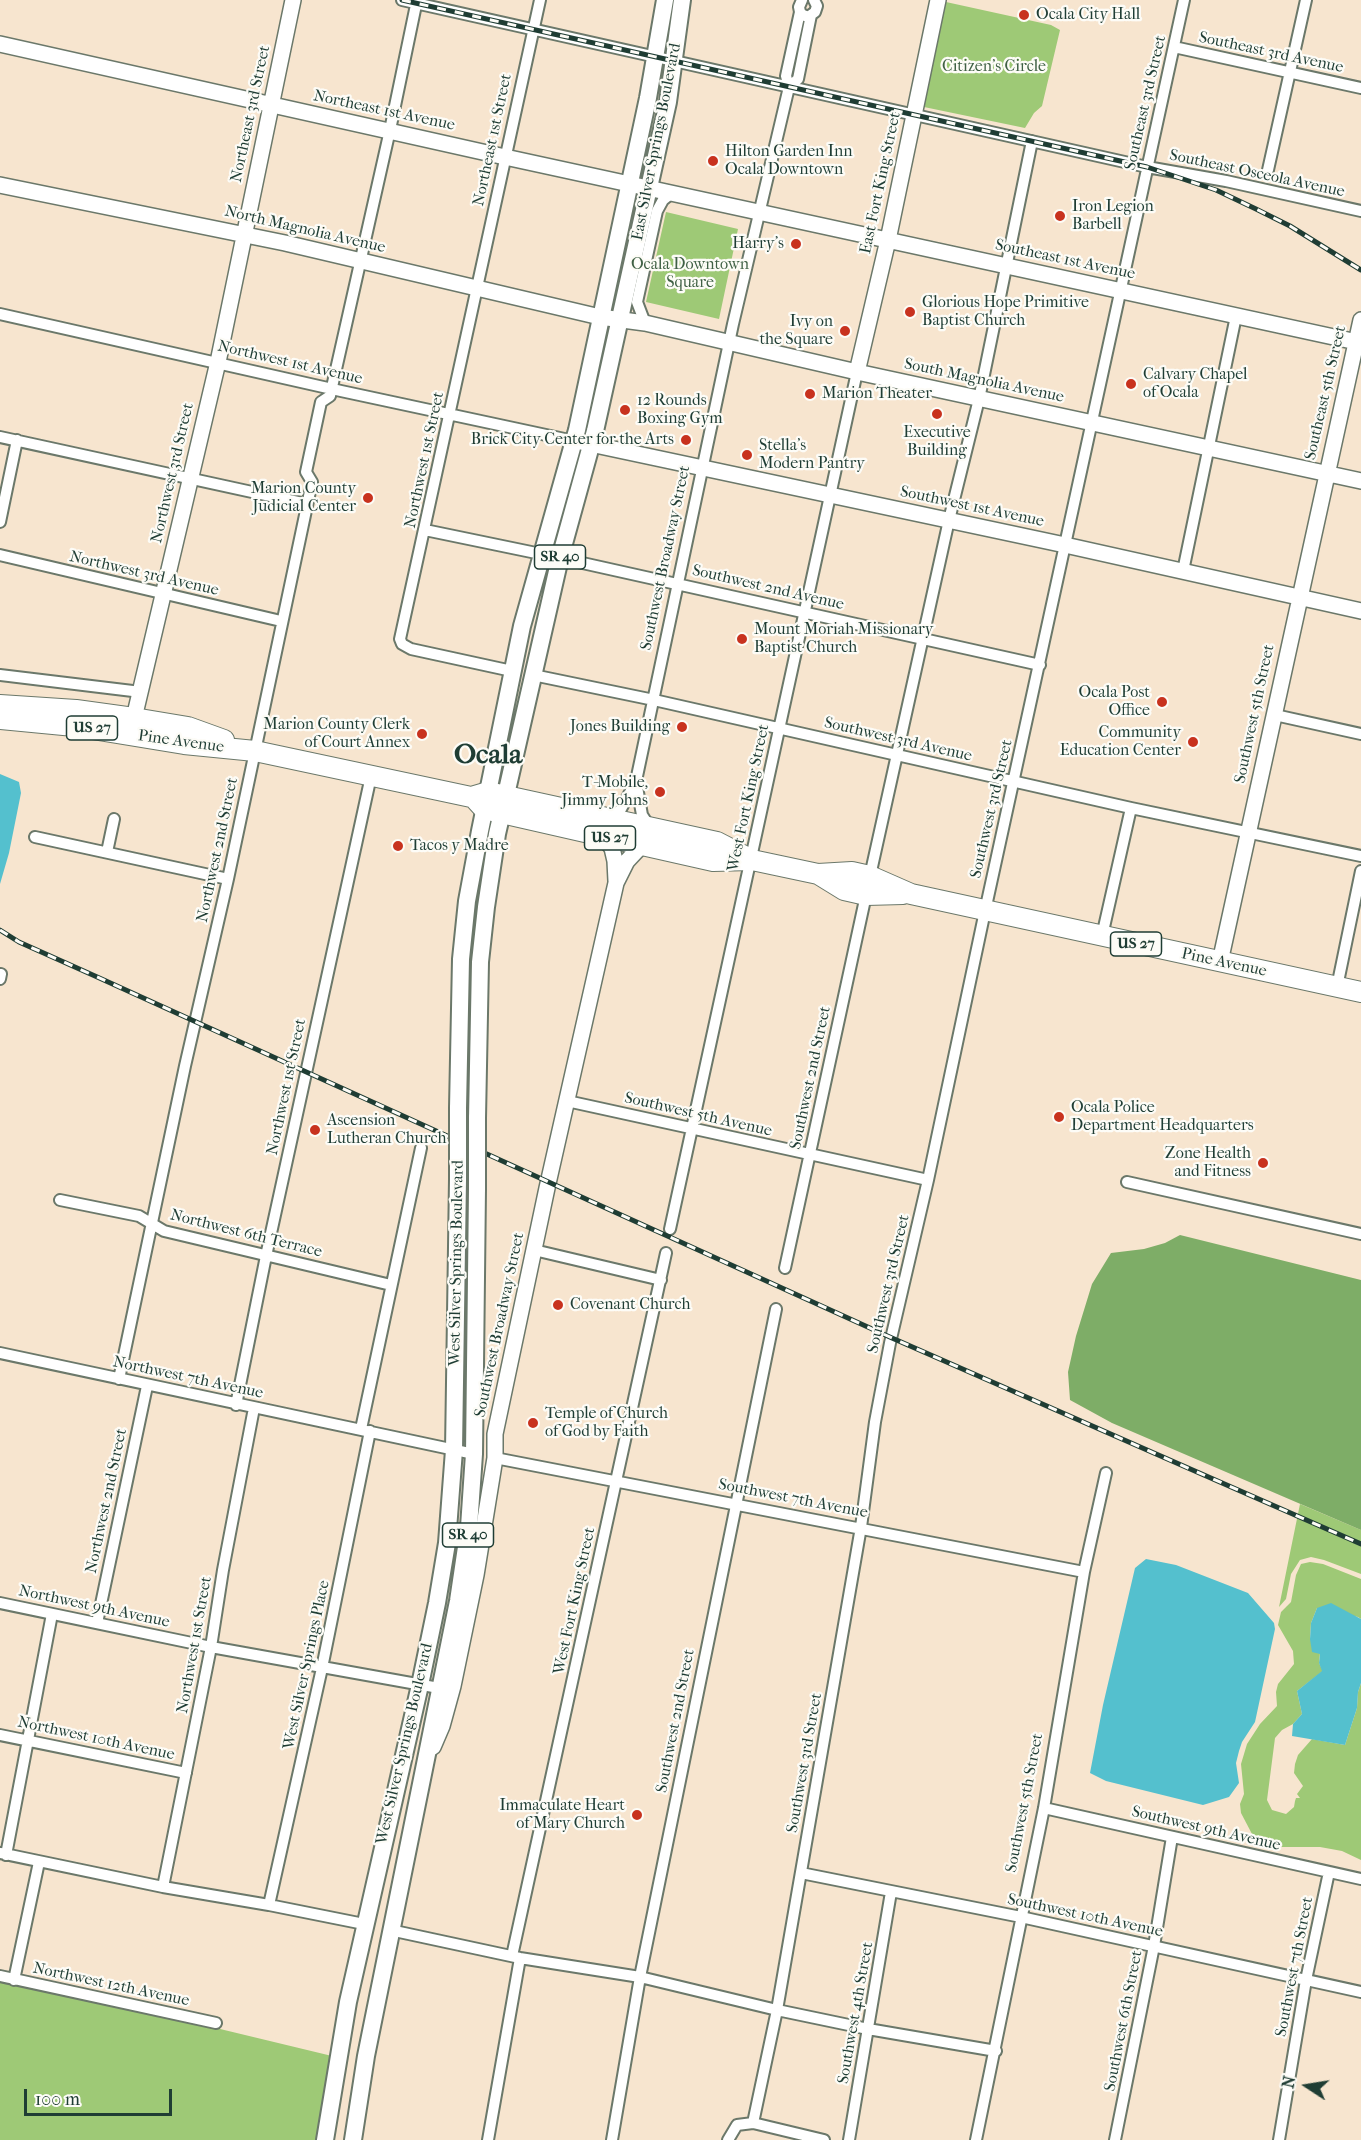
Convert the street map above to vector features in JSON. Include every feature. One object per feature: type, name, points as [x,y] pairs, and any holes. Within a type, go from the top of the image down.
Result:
[{"type":"highway","name":"Pine Avenue","points":[[0,705],[76,710],[134,718],[188,728],[255,751]]},
{"type":"highway","name":"Pine Avenue","points":[[0,719],[74,726],[184,744],[255,751],[645,836],[713,861],[752,860],[818,874],[844,890],[868,886],[911,894],[1361,992]]},
{"type":"main road","name":"East Silver Springs Boulevard","points":[[600,317],[656,57],[665,0]]},
{"type":"main road","name":"East Silver Springs Boulevard","points":[[620,319],[674,61],[682,0]]},
{"type":"main road","name":"West Silver Springs Boulevard","points":[[325,2140],[348,2002],[420,1685],[447,1543],[454,1450],[461,959],[467,901],[491,802],[512,671],[541,554],[574,441],[600,317]]},
{"type":"main road","name":"West Silver Springs Boulevard","points":[[353,2140],[390,1930],[440,1688],[466,1548],[474,1454],[481,944],[490,874],[491,802],[533,675],[560,558],[592,445],[620,319]]},
{"type":"main road","points":[[558,498],[557,516],[550,543],[560,558]]},
{"type":"main road","points":[[541,554],[548,571],[542,600],[545,617]]},
{"type":"main road","points":[[390,1930],[381,1916],[378,1900],[393,1831],[394,1794]]},
{"type":"main road","points":[[364,1924],[376,1941],[377,1953],[362,2037],[366,2056]]},
{"type":"street","name":"Northeast 3rd Street","points":[[245,235],[293,0]]},
{"type":"street","name":"Southeast Osceola Avenue","points":[[402,0],[1147,167],[1226,181],[1361,211]]},
{"type":"street","name":"Northeast 1st Street","points":[[477,287],[540,0]]},
{"type":"street","points":[[802,0],[786,76],[789,87],[798,79],[812,15],[817,6],[814,0]]},
{"type":"street","name":"East Fort King Street","points":[[857,372],[888,240],[938,0]]},
{"type":"street","name":"Southeast 3rd Street","points":[[1092,424],[1184,0]]},
{"type":"street","points":[[1268,170],[1306,0]]},
{"type":"street","name":"Northwest 2nd Street","points":[[119,1379],[312,482],[306,472],[321,402],[330,396],[417,2]]},
{"type":"street","points":[[800,12],[803,15],[812,15]]},
{"type":"street","name":"Northeast 1st Avenue","points":[[0,44],[505,157],[761,211]]},
{"type":"street","name":"Southeast 3rd Avenue","points":[[1174,47],[1361,88]]},
{"type":"street","name":"Southwest Broadway Street","points":[[616,883],[615,861],[606,828],[621,809],[636,781],[730,342],[789,87]]},
{"type":"street","name":"Southwest 2nd Street","points":[[785,1268],[949,520],[979,399],[1032,141]]},
{"type":"street","name":"North Magnolia Avenue","points":[[0,185],[245,235],[600,317]]},
{"type":"street","points":[[645,322],[637,302],[657,211],[663,200],[673,192]]},
{"type":"street","name":"Southeast 1st Avenue","points":[[761,211],[1359,343]]},
{"type":"street","name":"Northwest 3rd Street","points":[[134,718],[218,362],[245,235]]},
{"type":"street","name":"Northwest 1st Street","points":[[477,287],[400,639],[402,644],[411,649],[512,671]]},
{"type":"street","name":"Northwest 1st Avenue","points":[[0,314],[574,441]]},
{"type":"street","points":[[1183,571],[1236,316]]},
{"type":"street","name":"South Magnolia Avenue","points":[[600,317],[645,322],[857,372],[1361,481]]},
{"type":"street","name":"Southeast 5th Street","points":[[1327,474],[1359,343],[1361,320]]},
{"type":"street","name":"West Fort King Street","points":[[670,1229],[857,372]]},
{"type":"street","name":"Southwest 3rd Street","points":[[753,2123],[777,2010],[861,1527],[875,1422],[888,1355],[1092,424]]},
{"type":"street","points":[[0,437],[307,504]]},
{"type":"street","points":[[0,522],[17,440]]},
{"type":"street","name":"Southwest 1st Avenue","points":[[574,441],[1065,545],[1361,611]]},
{"type":"street","name":"Southwest 5th Street","points":[[1220,962],[1327,474]]},
{"type":"street","points":[[425,530],[541,554]]},
{"type":"street","name":"Northwest 3rd Avenue","points":[[0,555],[281,621]]},
{"type":"street","name":"Southwest 2nd Avenue","points":[[560,558],[1040,664]]},
{"type":"street","points":[[0,675],[141,692]]},
{"type":"street","name":"Southwest 3rd Avenue","points":[[533,675],[654,700],[1131,808],[1361,856]]},
{"type":"street","points":[[1275,715],[1361,734]]},
{"type":"street","name":"Northwest 1st Street","points":[[236,1404],[371,776]]},
{"type":"street","name":"Southwest Broadway Street","points":[[422,1773],[442,1726],[453,1686],[476,1575],[495,1458],[495,1434],[616,883],[627,861],[645,836],[636,781]]},
{"type":"street","points":[[1102,936],[1131,808]]},
{"type":"street","points":[[106,852],[114,819]]},
{"type":"street","points":[[35,837],[228,879]]},
{"type":"street","points":[[1337,987],[1361,871]]},
{"type":"street","name":"Southwest 5th Avenue","points":[[567,1101],[928,1180]]},
{"type":"street","name":"West Silver Springs Place","points":[[269,1905],[322,1668],[391,1285],[421,1148]]},
{"type":"street","points":[[1127,1182],[1361,1234]]},
{"type":"street","name":"Northwest 6th Terrace","points":[[60,1200],[139,1216],[165,1231],[391,1285]]},
{"type":"street","points":[[534,1250],[660,1280]]},
{"type":"street","name":"West Fort King Street","points":[[488,2140],[516,1957],[666,1253]]},
{"type":"street","name":"Southwest 2nd Street","points":[[612,2140],[640,1977],[776,1309]]},
{"type":"street","name":"Northwest 7th Avenue","points":[[0,1353],[147,1386],[366,1430]]},
{"type":"street","name":"Northwest 2nd Street","points":[[97,1623],[147,1386]]},
{"type":"street","name":"Northwest 1st Street","points":[[163,1887],[211,1647],[223,1570],[254,1408]]},
{"type":"street","points":[[366,1430],[474,1454]]},
{"type":"street","name":"Southwest 7th Avenue","points":[[495,1458],[861,1527],[1084,1572]]},
{"type":"street","name":"Southwest 5th Street","points":[[976,2140],[1044,1808],[1084,1572],[1106,1473]]},
{"type":"street","name":"Northwest 9th Avenue","points":[[0,1603],[322,1668]]},
{"type":"street","points":[[52,1614],[28,1741],[3,1854],[163,1887],[364,1924]]},
{"type":"street","points":[[322,1668],[440,1688]]},
{"type":"street","name":"Northwest 10th Avenue","points":[[0,1735],[186,1773]]},
{"type":"street","name":"Southwest 9th Avenue","points":[[1044,1808],[1361,1879]]},
{"type":"street","name":"Southwest 6th Street","points":[[1115,2140],[1154,1946],[1172,1837]]},
{"type":"street","points":[[14,1980],[39,1862]]},
{"type":"street","name":"Southwest 7th Street","points":[[1279,2140],[1306,1980],[1329,1872]]},
{"type":"street","name":"Southwest 10th Avenue","points":[[801,1873],[1022,1917],[1361,1992]]},
{"type":"street","name":"Southwest 4th Street","points":[[849,2140],[891,1892]]},
{"type":"street","points":[[390,1930],[516,1957],[640,1977],[868,2029],[996,2050]]},
{"type":"street","name":"Northwest 12th Avenue","points":[[0,1976],[216,2023]]},
{"type":"street","points":[[728,2140],[737,2125],[753,2123],[824,2140]]},
{"type":"green space","name":"Citizen's Circle","points":[[946,2],[1051,25],[1060,30],[1042,106],[1034,113],[1025,128],[924,107]]},
{"type":"green space","name":"Ocala Downtown Square","points":[[666,212],[738,229],[719,319],[646,302]]},
{"type":"green space","points":[[1180,1235],[1361,1280],[1361,1530],[1112,1423],[1070,1400],[1068,1372],[1076,1336],[1092,1284],[1111,1253],[1144,1249],[1165,1243]]},
{"type":"green space","points":[[1300,1504],[1361,1530],[1361,1574],[1311,1557],[1300,1560],[1291,1574],[1286,1599],[1279,1607]]},
{"type":"green space","points":[[1310,1562],[1323,1564],[1361,1579],[1361,1619],[1317,1608],[1311,1623],[1310,1638],[1320,1653],[1319,1663],[1323,1671],[1297,1691],[1302,1714],[1275,1738],[1267,1800],[1272,1810],[1286,1814],[1294,1807],[1296,1798],[1300,1798],[1297,1794],[1303,1786],[1294,1773],[1295,1764],[1298,1755],[1312,1739],[1345,1745],[1357,1708],[1361,1683],[1361,1860],[1342,1851],[1320,1847],[1272,1847],[1252,1834],[1241,1813],[1240,1804],[1244,1794],[1241,1764],[1247,1744],[1260,1724],[1277,1706],[1278,1684],[1294,1664],[1293,1651],[1278,1625],[1281,1612],[1291,1602],[1296,1575],[1301,1564]]},
{"type":"green space","points":[[0,1982],[216,2028],[332,2056],[318,2140],[0,2140]]},
{"type":"water","points":[[0,774],[19,782],[21,793],[0,884]]},
{"type":"water","points":[[1146,1559],[1176,1565],[1248,1593],[1274,1623],[1275,1629],[1255,1722],[1242,1742],[1236,1763],[1239,1783],[1229,1797],[1203,1805],[1106,1781],[1090,1773],[1103,1705],[1135,1568]]},
{"type":"water","points":[[1331,1603],[1361,1619],[1361,1683],[1357,1708],[1345,1745],[1292,1736],[1293,1724],[1302,1714],[1297,1691],[1322,1671],[1319,1663],[1320,1654],[1312,1652],[1311,1623],[1317,1608]]},
{"type":"railway","points":[[402,0],[1147,167],[1216,190],[1256,209],[1290,226],[1361,270]]},
{"type":"railway","points":[[0,930],[19,942],[892,1338],[1361,1544]]},
{"type":"place","name":"Ocala City Hall","points":[[1024,15]]},
{"type":"place","name":"Hilton Garden Inn Ocala Downtown","points":[[713,161]]},
{"type":"place","name":"Iron Legion Barbell","points":[[1060,216]]},
{"type":"place","name":"Harry's","points":[[796,244]]},
{"type":"place","name":"Glorious Hope Primitive Baptist Church","points":[[910,312]]},
{"type":"place","name":"Ivy on the Square","points":[[845,331]]},
{"type":"place","name":"Calvary Chapel of Ocala","points":[[1131,384]]},
{"type":"place","name":"Marion Theater","points":[[810,394]]},
{"type":"place","name":"12 Rounds Boxing Gym","points":[[625,410]]},
{"type":"place","name":"Executive Building","points":[[937,414]]},
{"type":"place","name":"Brick City Center for the Arts","points":[[686,440]]},
{"type":"place","name":"Stella's Modern Pantry","points":[[747,455]]},
{"type":"place","name":"Marion County Judicial Center","points":[[368,498]]},
{"type":"place","name":"Mount Moriah Missionary Baptist Church","points":[[742,639]]},
{"type":"place","name":"Ocala Post Office","points":[[1162,702]]},
{"type":"place","name":"Jones Building","points":[[682,727]]},
{"type":"place","name":"Marion County Clerk of Court Annex","points":[[422,734]]},
{"type":"place","name":"Community Education Center","points":[[1193,742]]},
{"type":"place","name":"T-Mobile, Jimmy Johns","points":[[660,792]]},
{"type":"place","name":"Tacos y Madre","points":[[398,846]]},
{"type":"place","name":"Ocala Police Department Headquarters","points":[[1059,1117]]},
{"type":"place","name":"Ascension Lutheran Church","points":[[315,1130]]},
{"type":"place","name":"Zone Health and Fitness","points":[[1263,1163]]},
{"type":"place","name":"Covenant Church","points":[[558,1305]]},
{"type":"place","name":"Temple of Church of God by Faith","points":[[533,1423]]},
{"type":"place","name":"Immaculate Heart of Mary Church","points":[[637,1815]]},
{"type":"district","name":"Ocala","points":[[488,756]]}]
